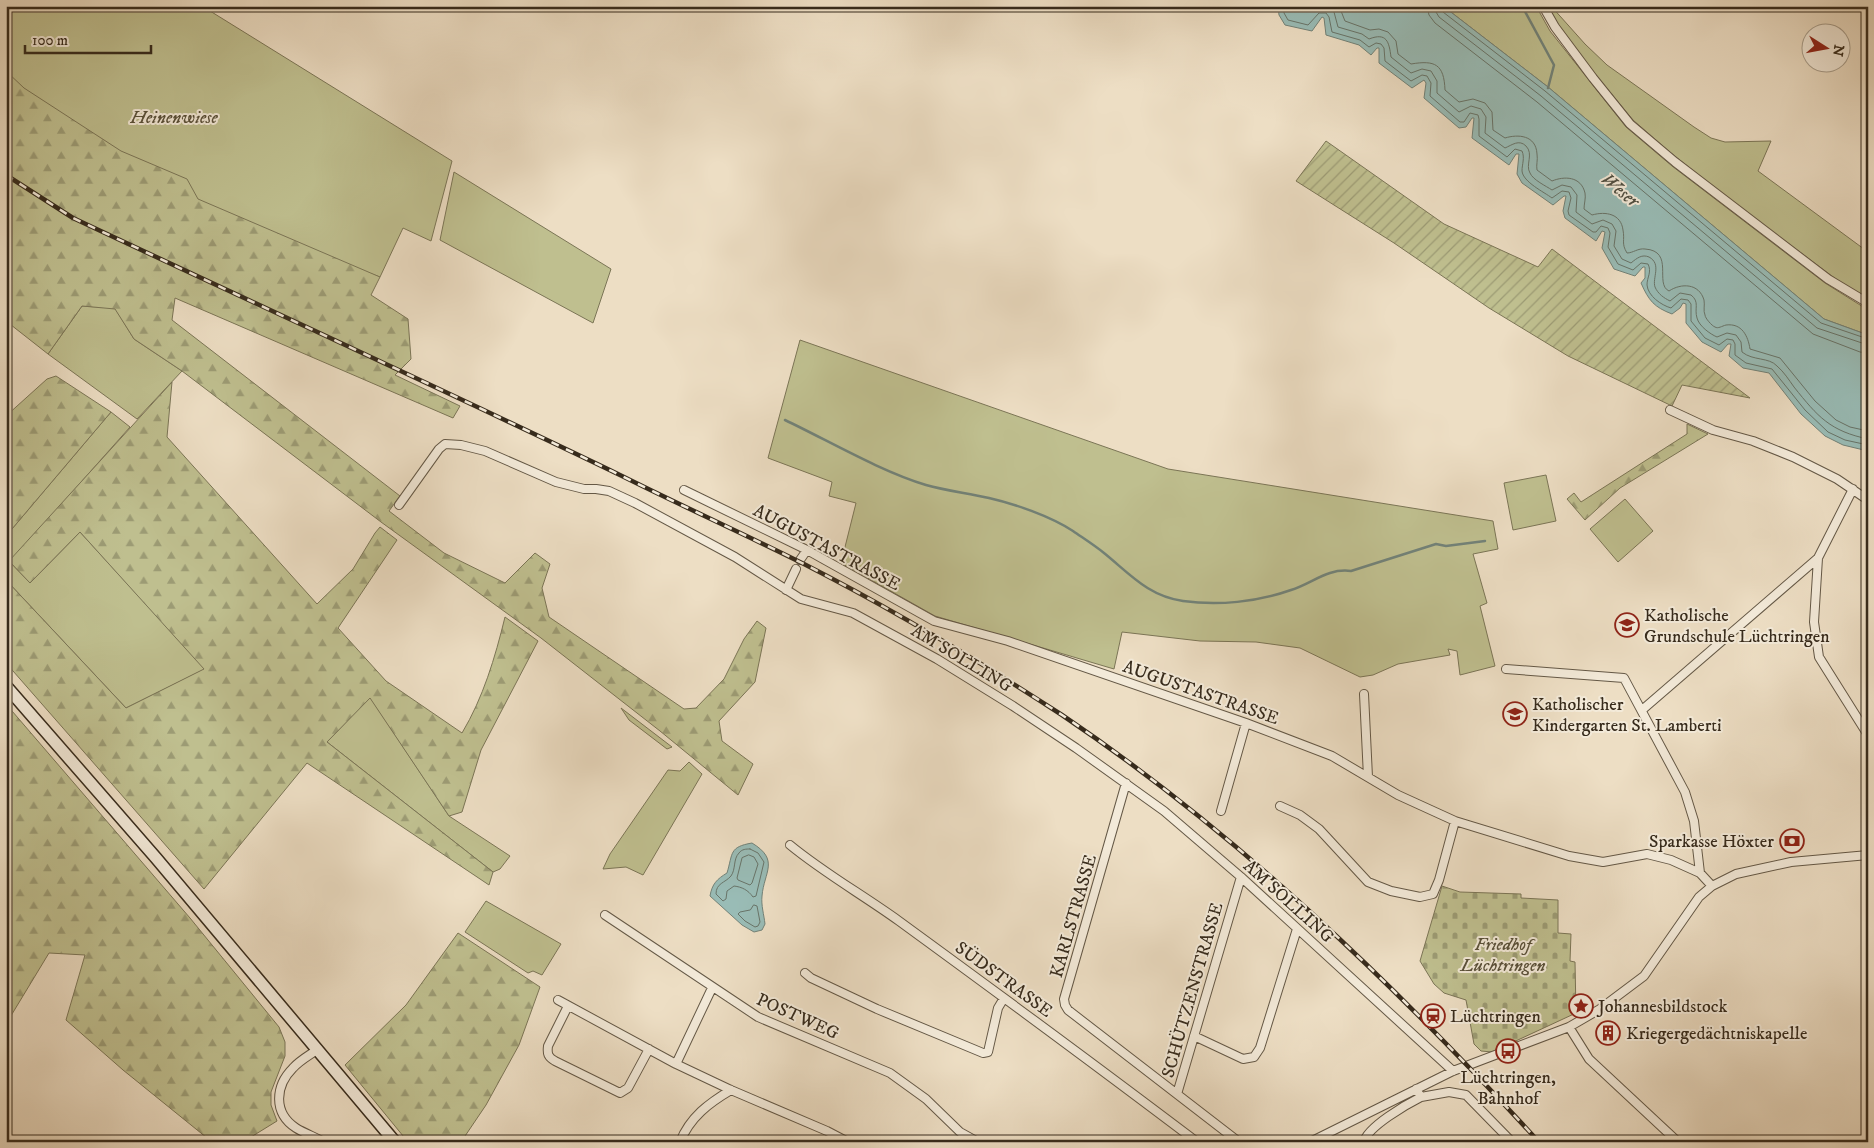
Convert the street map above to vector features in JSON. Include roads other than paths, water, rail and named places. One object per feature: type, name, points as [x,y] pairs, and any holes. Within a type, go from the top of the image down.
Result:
[{"type":"main road","points":[[6,686],[318,1049],[395,1142]]},
{"type":"street","points":[[1542,6],[1592,78],[1630,124],[1675,162],[1828,279],[1868,303]]},
{"type":"street","points":[[1670,410],[1713,430],[1793,457],[1837,479],[1868,500]]},
{"type":"street","name":"AM SOLLING","points":[[399,505],[439,449],[445,444],[462,445],[516,464],[556,482],[584,489],[596,488],[609,491],[678,525],[736,557],[801,599],[853,612],[937,659],[1013,706],[1164,811],[1241,877],[1453,1071]]},
{"type":"street","points":[[1642,710],[1818,558],[1853,489]]},
{"type":"street","name":"AUGUSTASTRASSE","points":[[684,490],[807,550],[934,621],[1008,641],[1246,723],[1332,756],[1398,795],[1455,821],[1569,856],[1603,862],[1647,854],[1670,860],[1700,873],[1712,886]]},
{"type":"street","points":[[800,560],[807,550]]},
{"type":"street","points":[[1818,558],[1814,622],[1819,657],[1868,735]]},
{"type":"street","points":[[786,590],[796,570]]},
{"type":"street","points":[[1506,670],[1624,678],[1686,792],[1694,821],[1700,873]]},
{"type":"street","points":[[1364,694],[1368,777]]},
{"type":"street","points":[[1222,811],[1246,723]]},
{"type":"street","name":"KARLSTRASSE","points":[[1126,783],[1064,998],[1068,1010],[1177,1094]]},
{"type":"street","points":[[1280,806],[1300,815],[1319,828],[1368,882],[1391,891],[1420,897],[1432,894],[1438,880],[1455,821]]},
{"type":"street","name":"SÜDSTRASSE","points":[[790,845],[811,862],[897,919],[1197,1142]]},
{"type":"street","points":[[1310,1142],[1453,1071],[1569,1027],[1611,1002],[1644,976],[1699,897],[1712,886],[1736,874],[1783,863],[1868,855]]},
{"type":"street","name":"SCHÜTZENSTRASSE","points":[[1239,1142],[1177,1094],[1241,877]]},
{"type":"street","name":"POSTWEG","points":[[605,915],[758,1017],[890,1073],[926,1099],[960,1132],[978,1142]]},
{"type":"street","points":[[1194,1036],[1243,1060],[1254,1057],[1260,1048],[1297,929]]},
{"type":"street","points":[[805,973],[811,978],[877,1009],[983,1053],[988,1052],[998,1008],[1004,998]]},
{"type":"street","points":[[676,1064],[712,988]]},
{"type":"street","points":[[558,1000],[676,1064],[848,1142]]},
{"type":"street","points":[[568,1006],[548,1046],[547,1053],[554,1061],[620,1092],[628,1088],[649,1049]]},
{"type":"street","points":[[1569,1027],[1589,1059],[1678,1142]]},
{"type":"street","points":[[318,1049],[292,1068],[279,1093],[278,1105],[284,1118],[295,1128],[324,1142]]},
{"type":"street","points":[[1416,1089],[1421,1097]]},
{"type":"street","points":[[680,1142],[696,1115],[731,1090]]},
{"type":"street","points":[[1364,1142],[1366,1136],[1382,1122],[1409,1104],[1421,1097],[1449,1092],[1466,1095],[1512,1142]]},
{"type":"water","name":"Weser","points":[[1278,6],[1443,6],[1548,87],[1824,319],[1868,335],[1868,451],[1843,445],[1825,436],[1801,414],[1769,373],[1743,368],[1729,356],[1731,344],[1728,344],[1721,352],[1702,342],[1686,323],[1686,304],[1683,303],[1672,314],[1656,306],[1641,283],[1645,278],[1645,267],[1635,276],[1614,269],[1602,248],[1605,232],[1602,231],[1596,241],[1565,218],[1563,211],[1566,196],[1553,205],[1522,183],[1517,174],[1519,154],[1516,154],[1509,165],[1472,138],[1474,118],[1466,127],[1459,128],[1424,98],[1426,83],[1424,80],[1412,88],[1379,63],[1379,48],[1371,55],[1359,45],[1326,35],[1324,18],[1322,17],[1312,31],[1285,25],[1279,15]]},
{"type":"water","points":[[752,843],[761,849],[768,861],[762,899],[765,924],[762,930],[754,932],[742,925],[710,896],[716,882],[727,873],[733,852],[739,847]]},
{"type":"waterway","points":[[1522,6],[1554,65],[1548,88]]},
{"type":"waterway","points":[[785,420],[873,464],[909,479],[926,485],[981,496],[1021,507],[1054,520],[1096,547],[1149,589],[1183,601],[1224,603],[1251,600],[1299,587],[1327,574],[1351,571],[1436,544],[1446,546],[1485,541]]},
{"type":"railway","points":[[6,175],[73,218],[485,411],[804,564],[902,617],[1031,695],[1128,761],[1253,861],[1371,969],[1484,1083],[1539,1142]]},
{"type":"place","name":"Katholische Grundschule Lüchtringen","points":[[1627,625]]},
{"type":"place","name":"Katholischer Kindergarten St. Lamberti","points":[[1515,714]]},
{"type":"place","name":"Sparkasse Höxter","points":[[1792,841]]},
{"type":"place","name":"Johannesbildstock","points":[[1581,1006]]},
{"type":"place","name":"Lüchtringen","points":[[1433,1016]]},
{"type":"place","name":"Kriegergedächtniskapelle","points":[[1608,1033]]},
{"type":"place","name":"Lüchtringen, Bahnhof","points":[[1508,1051]]},
{"type":"park label","name":"Heinenwiese","points":[[174,117]]},
{"type":"park label","name":"Friedhof Lüchtringen","points":[[1503,954]]}]
